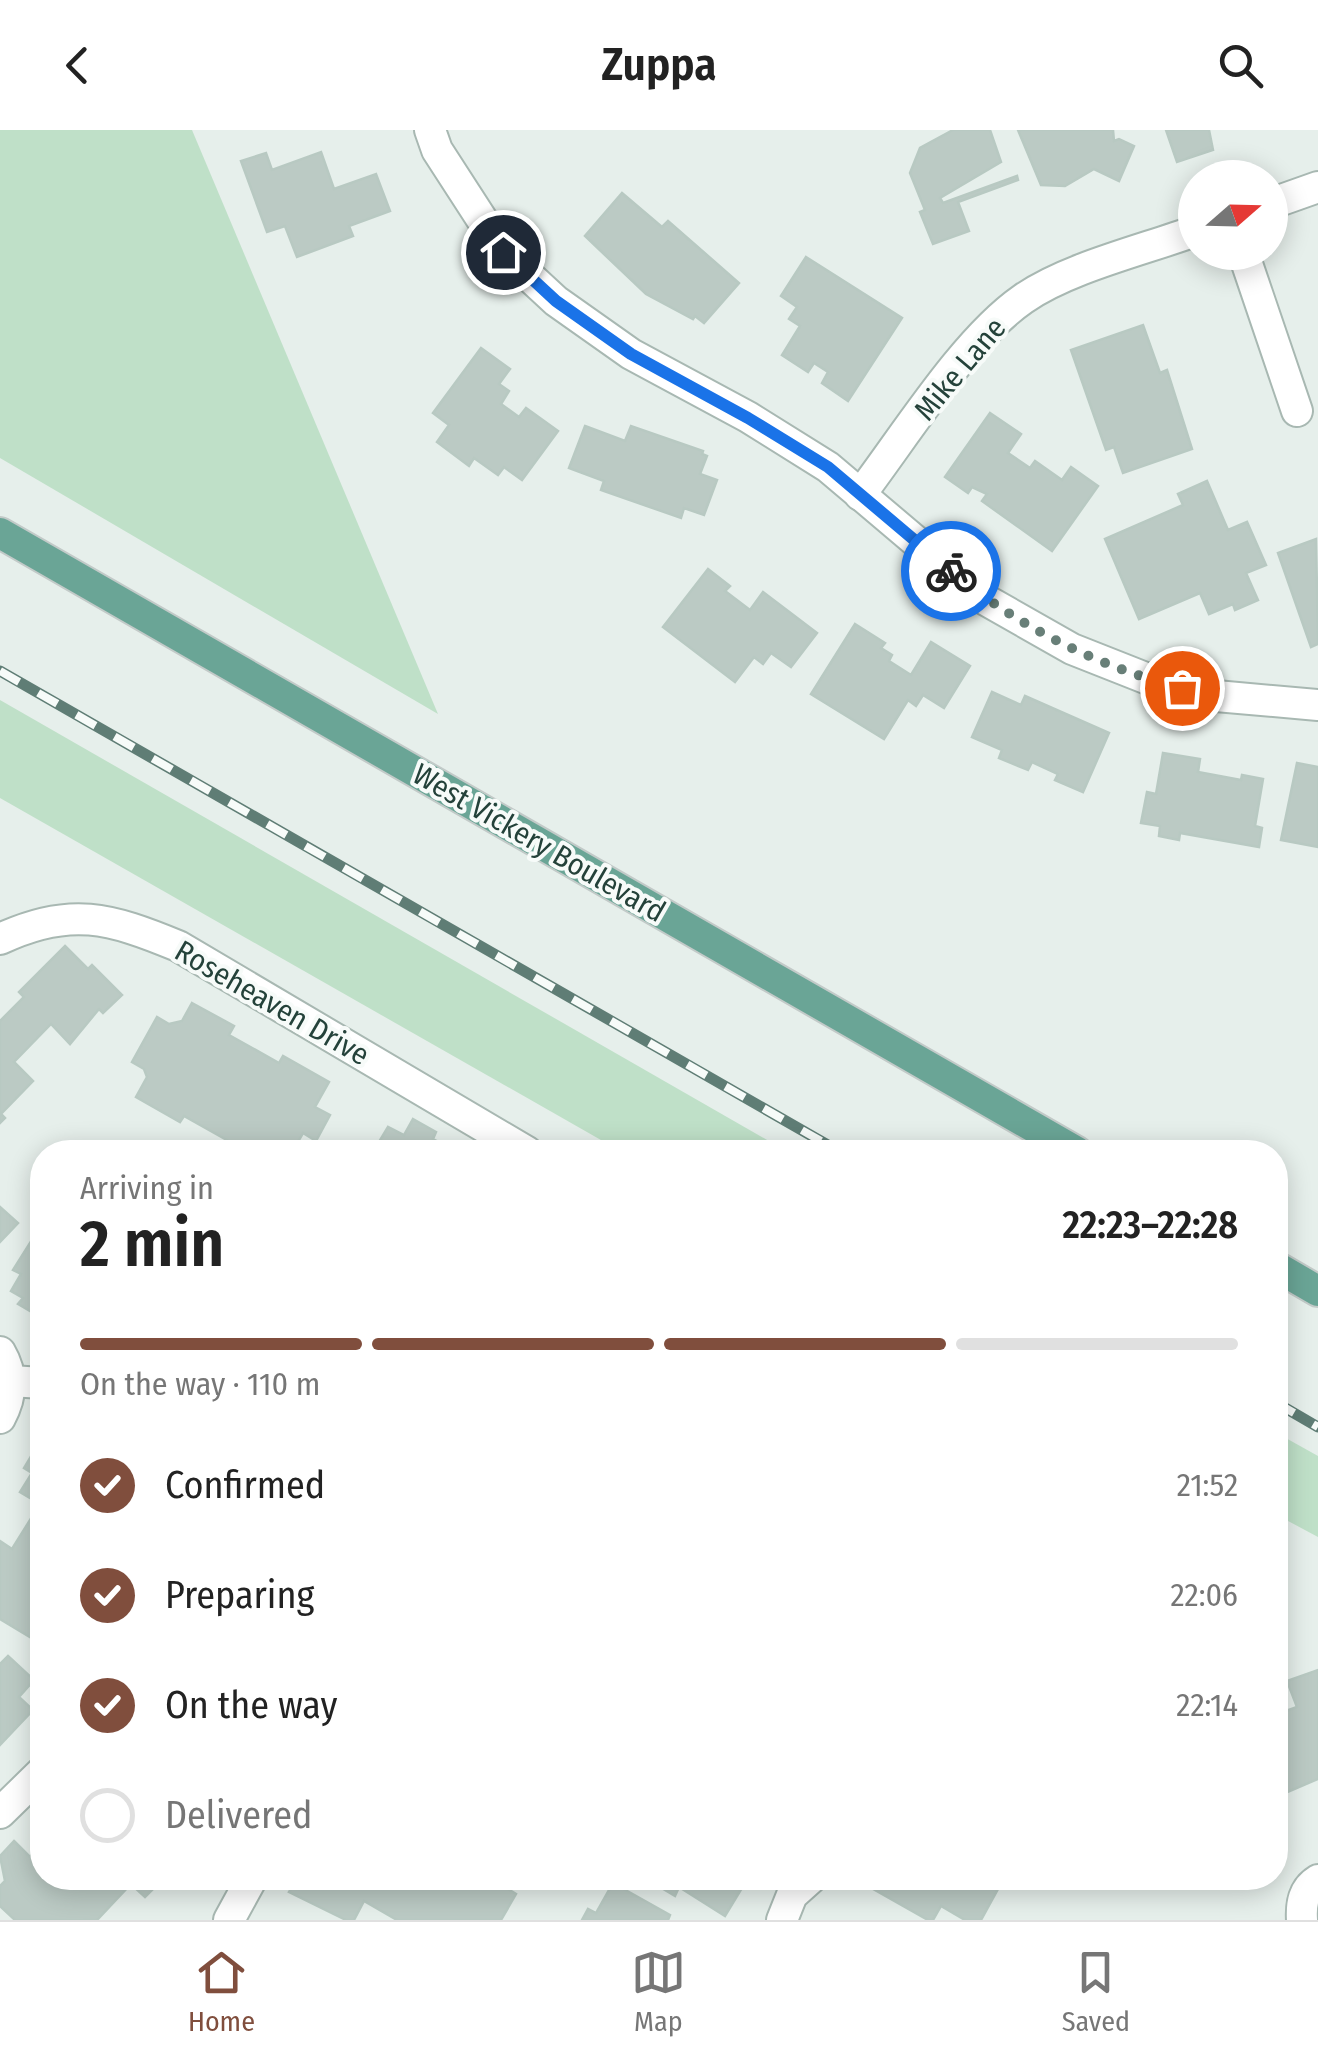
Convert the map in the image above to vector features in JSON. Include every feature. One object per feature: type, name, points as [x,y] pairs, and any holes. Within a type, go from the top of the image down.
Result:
[{"type":"main road","name":"West Vickery Boulevard","points":[[0,533],[1056,1140]]},
{"type":"main road","points":[[1288,1274],[1318,1291]]},
{"type":"street","points":[[430,130],[437,150],[503,252],[556,301],[631,354],[828,467],[984,598],[1072,649],[1148,679],[1216,696],[1318,705]]},
{"type":"street","points":[[1288,198],[1318,187]]},
{"type":"street","name":"Mike Lane","points":[[860,494],[975,342],[1022,300],[1052,282],[1178,237]]},
{"type":"street","points":[[1249,270],[1298,412]]},
{"type":"street","name":"Roseheaven Drive","points":[[0,939],[28,926],[84,918],[125,924],[178,946],[507,1140]]},
{"type":"street","points":[[0,1352],[10,1381],[10,1396],[0,1418]]},
{"type":"street","points":[[10,1381],[30,1382]]},
{"type":"street","points":[[0,1813],[30,1784]]},
{"type":"street","points":[[1302,1920],[1301,1904],[1310,1885],[1318,1880]]},
{"type":"street","points":[[229,1920],[245,1890]]},
{"type":"street","points":[[782,1920],[798,1890]]},
{"type":"green space","points":[[0,130],[192,130],[438,714],[0,458]]},
{"type":"green space","points":[[0,700],[767,1140],[601,1140],[0,798]]},
{"type":"green space","points":[[1288,1439],[1318,1456],[1318,1537],[1288,1521]]},
{"type":"building","points":[[953,130],[990,130],[1001,162],[940,198],[943,203],[1017,176],[1018,180],[958,202],[969,231],[933,244],[910,173],[920,148]]},
{"type":"building","points":[[1018,130],[1113,130],[1114,141],[1119,139],[1134,146],[1119,181],[1094,169],[1065,186],[1041,185]]},
{"type":"building","points":[[1166,130],[1209,130],[1213,150],[1177,162]]},
{"type":"building","points":[[321,152],[334,189],[376,174],[390,211],[349,226],[353,236],[297,257],[285,226],[267,232],[241,161],[266,153],[272,170]]},
{"type":"building","points":[[622,193],[662,227],[668,221],[739,283],[704,323],[646,294],[585,236]]},
{"type":"building","points":[[806,257],[902,318],[848,401],[822,383],[828,372],[814,363],[808,372],[782,355],[800,326],[789,319],[797,307],[781,296]]},
{"type":"building","points":[[1143,325],[1160,373],[1167,370],[1192,449],[1123,473],[1114,447],[1106,450],[1071,350]]},
{"type":"building","points":[[481,348],[510,369],[499,384],[509,391],[501,404],[519,417],[526,408],[558,431],[522,480],[504,467],[498,475],[474,458],[469,466],[437,442],[449,425],[433,413]]},
{"type":"building","points":[[990,413],[1021,434],[1008,453],[1030,468],[1035,461],[1062,480],[1071,467],[1098,486],[1052,551],[982,501],[987,494],[972,487],[968,493],[945,477]]},
{"type":"building","points":[[585,426],[625,441],[631,426],[703,451],[707,456],[700,474],[717,480],[704,515],[684,508],[681,518],[601,490],[604,481],[569,468]]},
{"type":"building","points":[[1207,481],[1228,530],[1247,522],[1266,565],[1246,573],[1258,600],[1235,610],[1233,604],[1209,614],[1200,593],[1139,619],[1105,539],[1183,505],[1178,494]]},
{"type":"building","points":[[1316,539],[1318,644],[1311,647],[1278,553]]},
{"type":"building","points":[[708,569],[730,586],[725,591],[750,610],[763,592],[817,633],[791,667],[771,653],[763,664],[754,657],[735,682],[663,627]]},
{"type":"building","points":[[855,624],[885,643],[881,648],[892,655],[889,661],[911,675],[931,642],[970,666],[944,708],[923,695],[916,706],[908,700],[884,739],[811,694]]},
{"type":"building","points":[[992,692],[1021,705],[1025,696],[1109,733],[1083,792],[1055,780],[1058,774],[1032,762],[1028,770],[999,758],[1002,750],[972,737]]},
{"type":"building","points":[[1163,753],[1200,759],[1198,772],[1241,780],[1242,775],[1263,779],[1255,826],[1262,828],[1259,847],[1180,833],[1179,840],[1159,836],[1160,826],[1141,823],[1147,792],[1156,794]]},
{"type":"building","points":[[1297,763],[1318,767],[1318,847],[1281,840]]},
{"type":"building","points":[[65,946],[88,969],[92,965],[122,995],[103,1013],[99,1009],[70,1044],[51,1024],[14,1062],[33,1081],[1,1114],[5,1118],[0,1123],[0,1021],[24,997],[19,992]]},
{"type":"building","points":[[192,1003],[234,1026],[229,1035],[279,1063],[283,1056],[329,1082],[315,1107],[330,1115],[317,1140],[303,1133],[299,1140],[227,1140],[184,1116],[180,1122],[136,1097],[147,1077],[144,1069],[132,1062],[157,1017],[169,1024],[182,1021]]},
{"type":"building","points":[[413,1119],[436,1132],[435,1140],[380,1140],[388,1127],[404,1135]]},
{"type":"building","points":[[0,1207],[18,1223],[0,1242]]},
{"type":"building","points":[[30,1243],[30,1311],[18,1304],[23,1298],[11,1291],[21,1274],[13,1270]]},
{"type":"building","points":[[30,1476],[30,1498],[20,1492]]},
{"type":"building","points":[[30,1520],[30,1637],[0,1619],[0,1541],[12,1549]]},
{"type":"building","points":[[8,1656],[30,1676],[30,1685],[19,1697],[30,1707],[30,1713],[0,1745],[0,1664]]},
{"type":"building","points":[[1318,1670],[1318,1779],[1288,1792],[1288,1710],[1297,1707],[1288,1681]]},
{"type":"building","points":[[14,1841],[30,1857],[30,1890],[125,1890],[97,1920],[15,1920],[0,1906],[0,1886],[5,1881],[0,1856]]},
{"type":"building","points":[[510,1890],[516,1894],[501,1920],[397,1920],[364,1901],[354,1920],[346,1920],[289,1892]]},
{"type":"building","points":[[609,1890],[625,1890],[670,1915],[668,1920],[582,1920],[588,1909],[596,1913]]},
{"type":"building","points":[[684,1890],[741,1890],[725,1916]]},
{"type":"building","points":[[875,1890],[997,1890],[981,1920],[965,1920],[941,1906],[933,1920]]},
{"type":"railway","points":[[0,671],[819,1140]]},
{"type":"railway","points":[[1288,1410],[1318,1427]]},
{"type":"way so far","points":[[951,571],[984,598],[1072,649],[1182,688]]},
{"type":"route","points":[[503,252],[556,301],[631,354],[828,467],[951,571]]}]
